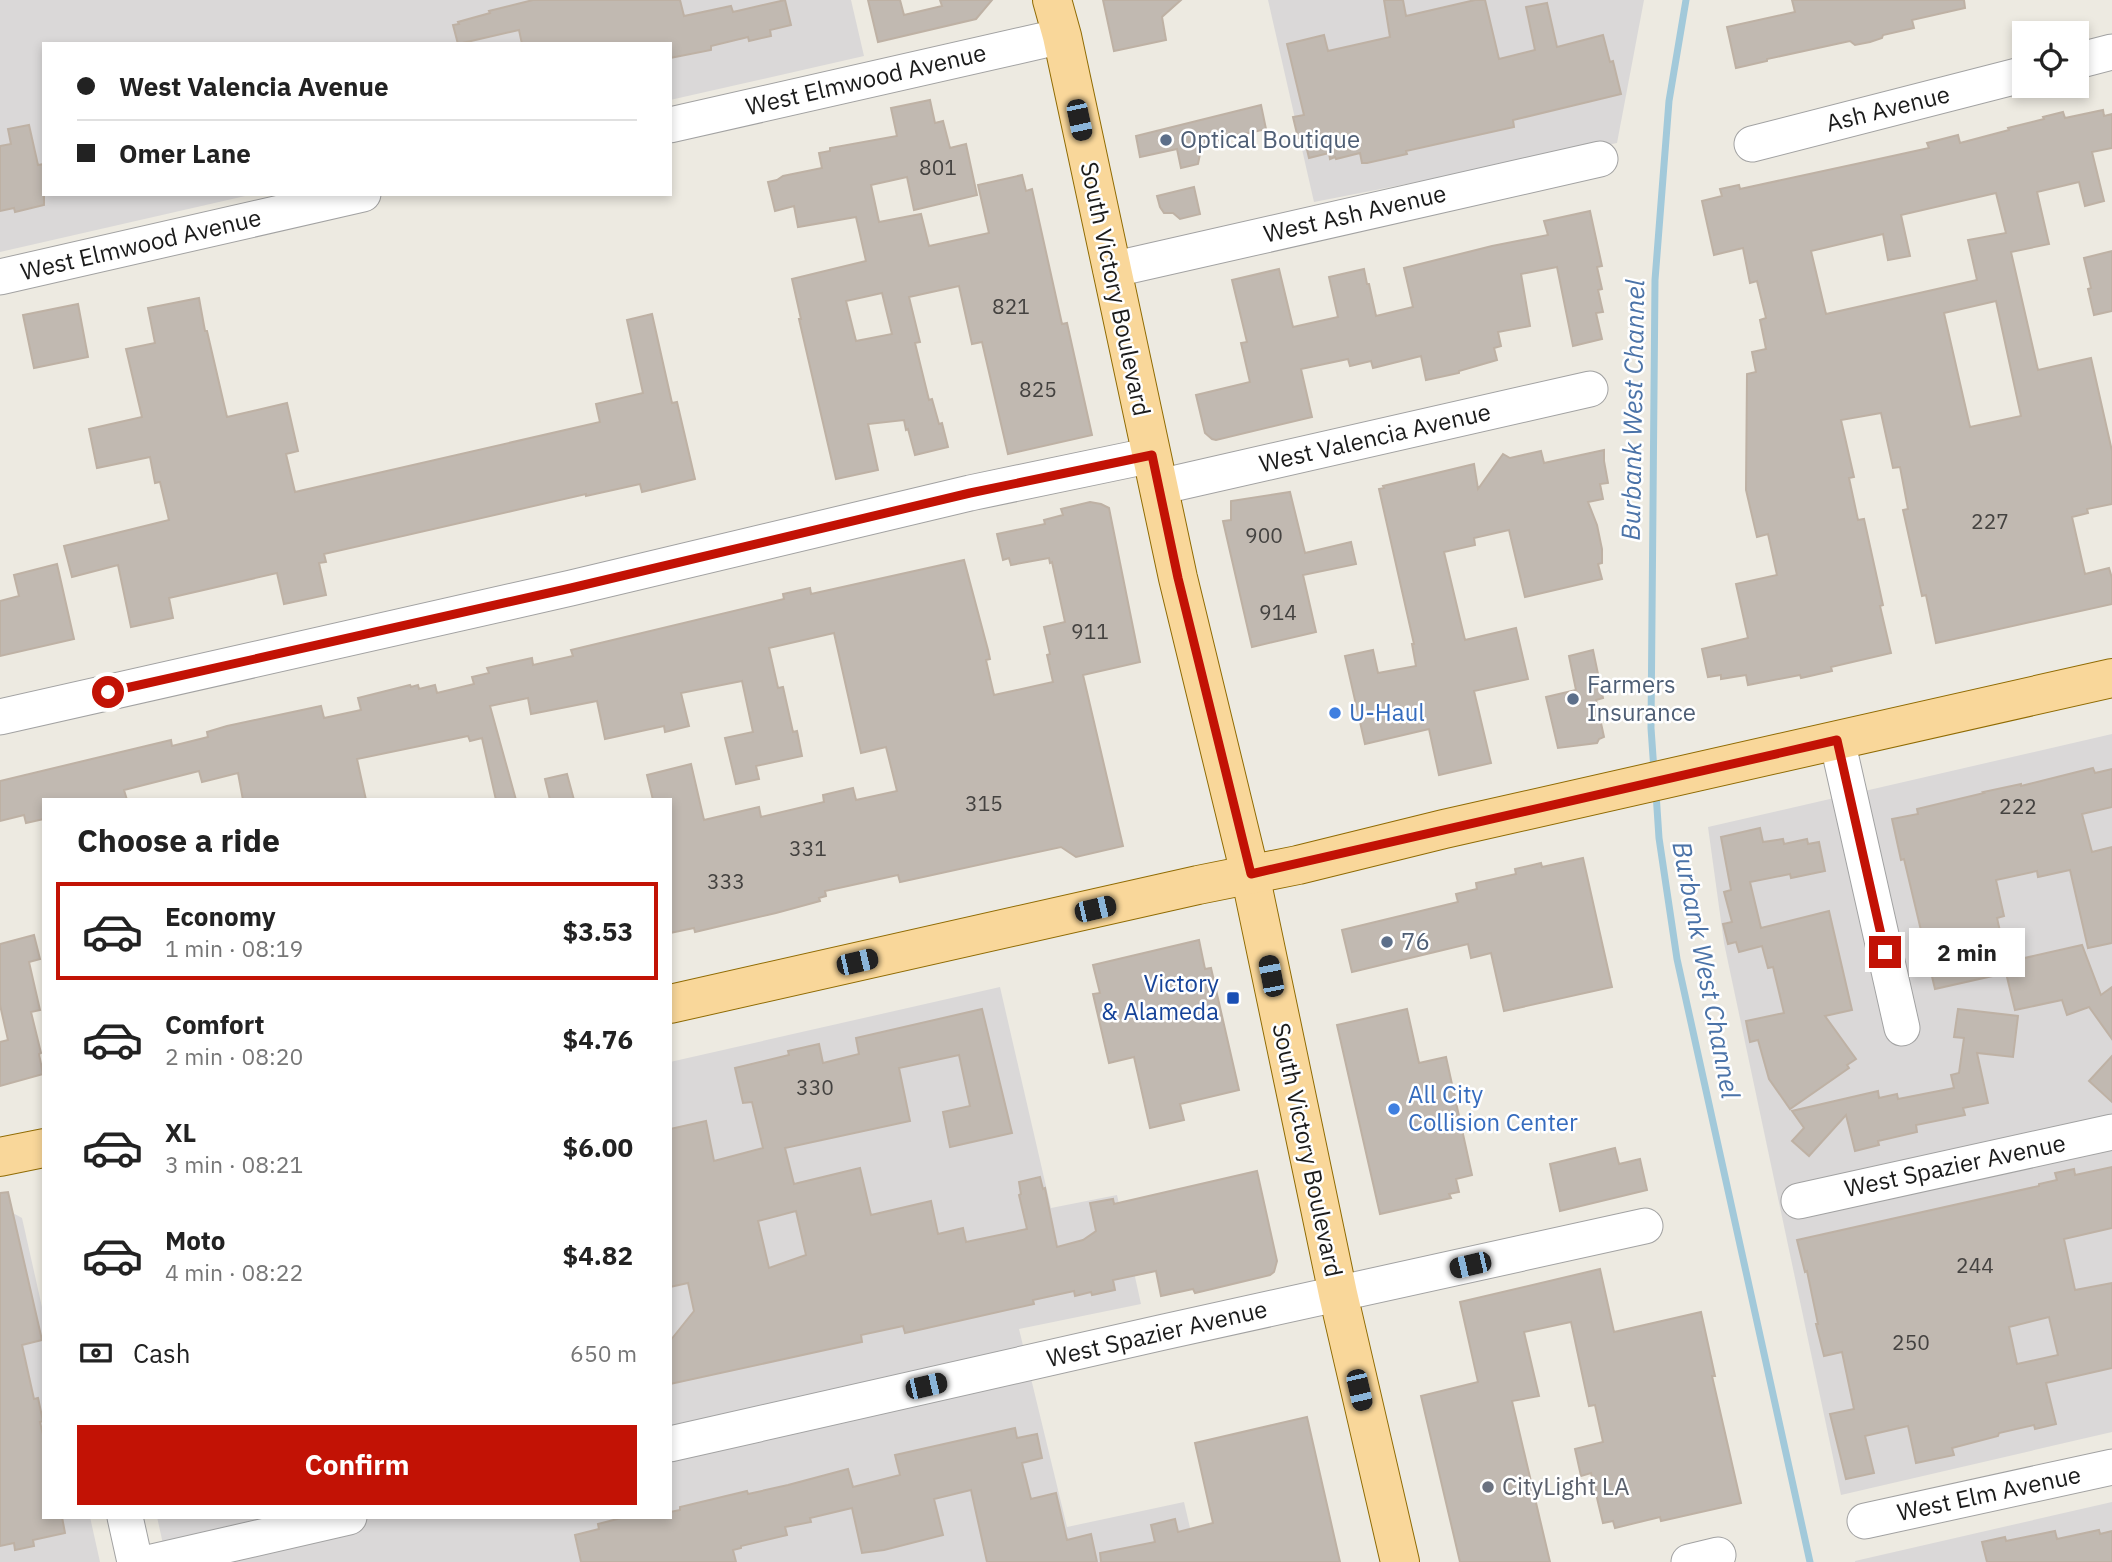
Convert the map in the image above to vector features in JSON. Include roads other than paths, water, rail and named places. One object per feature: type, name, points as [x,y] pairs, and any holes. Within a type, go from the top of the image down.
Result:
[{"type":"main road","name":"South Victory Boulevard","points":[[1057,18],[1178,578],[1251,874],[1338,1294],[1400,1562]]},
{"type":"main road","points":[[672,1004],[1298,865],[1444,829],[2112,678]]},
{"type":"main road","points":[[0,1157],[42,1152]]},
{"type":"street","name":"West Elmwood Avenue","points":[[672,124],[1057,18]]},
{"type":"street","points":[[2089,58],[2112,52]]},
{"type":"street","name":"Ash Avenue","points":[[1752,144],[2012,77]]},
{"type":"street","name":"West Ash Avenue","points":[[1111,270],[1600,159]]},
{"type":"street","name":"West Elmwood Avenue","points":[[0,277],[354,196]]},
{"type":"street","name":"West Valencia Avenue","points":[[0,717],[571,588],[970,493],[1155,471],[1590,389]]},
{"type":"street","points":[[1837,740],[1902,1028]]},
{"type":"street","name":"West Spazier Avenue","points":[[1799,1200],[2112,1132]]},
{"type":"street","name":"West Spazier Avenue","points":[[672,1444],[1645,1226]]},
{"type":"street","name":"West Elm Avenue","points":[[1865,1521],[2112,1467]]},
{"type":"street","points":[[125,1519],[135,1562]]},
{"type":"street","points":[[152,1562],[340,1519]]},
{"type":"waterway","name":"Burbank West Channel","points":[[1654,771],[1651,728],[1655,280],[1669,101],[1686,0]]},
{"type":"waterway","name":"Burbank West Channel","points":[[1656,793],[1659,838],[1677,959],[1810,1562]]},
{"type":"place","name":"Optical Boutique","points":[[1166,140]]},
{"type":"place","name":"Farmers Insurance","points":[[1573,699]]},
{"type":"place","name":"U-Haul","points":[[1335,713]]},
{"type":"place","name":"76","points":[[1387,942]]},
{"type":"place","name":"Victory & Alameda","points":[[1233,998]]},
{"type":"place","name":"All City Collision Center","points":[[1394,1109]]},
{"type":"place","name":"CityLight LA","points":[[1488,1487]]}]
